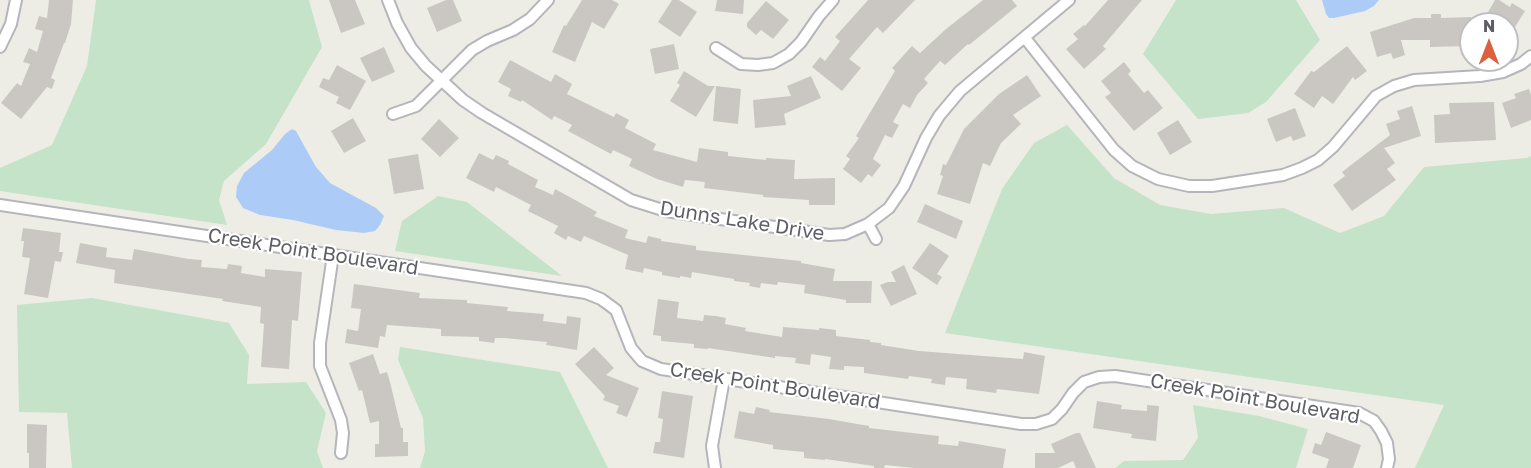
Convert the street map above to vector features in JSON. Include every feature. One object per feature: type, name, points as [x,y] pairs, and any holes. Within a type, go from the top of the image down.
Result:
[{"type":"street","points":[[0,47],[11,24],[16,0]]},
{"type":"street","name":"Dunns Lake Drive","points":[[388,0],[411,48],[463,100],[631,200],[677,213],[829,235],[845,234],[868,224],[889,208],[904,186],[926,138],[939,116],[953,99],[990,65],[1069,0]]},
{"type":"street","points":[[393,114],[416,106],[472,50],[530,19],[548,0]]},
{"type":"street","points":[[716,48],[741,64],[773,63],[789,54],[801,42],[833,0]]},
{"type":"street","points":[[1024,38],[1114,150],[1132,166],[1158,179],[1189,186],[1212,186],[1283,175],[1302,168],[1318,160],[1333,147],[1376,96],[1394,86],[1414,80],[1480,76],[1503,72],[1521,64],[1531,56]]},
{"type":"street","name":"Creek Point Boulevard","points":[[0,204],[586,293],[601,299],[616,310],[631,348],[642,361],[661,369],[724,379],[1028,424],[1052,419],[1062,409],[1072,393],[1084,382],[1099,376],[1115,376],[1359,414],[1374,421],[1382,431],[1387,443],[1389,459],[1387,468]]},
{"type":"street","points":[[868,224],[876,239]]},
{"type":"street","points":[[333,255],[320,343],[320,366],[341,420],[341,453]]},
{"type":"street","points":[[715,468],[712,446],[724,379]]},
{"type":"green space","points":[[96,0],[309,0],[322,47],[266,144],[224,181],[219,200],[227,225],[0,191],[0,168],[52,145],[87,66]]},
{"type":"green space","points":[[1176,0],[1296,0],[1320,40],[1266,102],[1248,113],[1198,119],[1143,54]]},
{"type":"green space","points":[[1067,125],[1114,178],[1160,205],[1211,214],[1284,208],[1340,233],[1384,216],[1424,167],[1531,156],[1531,468],[1415,468],[1444,405],[945,333],[1002,189],[1034,143]]},
{"type":"green space","points":[[438,196],[467,202],[562,276],[395,251],[402,221]]},
{"type":"green space","points":[[92,298],[229,323],[249,355],[247,384],[306,382],[326,413],[317,451],[323,468],[72,468],[67,413],[19,412],[17,305]]},
{"type":"green space","points":[[400,347],[560,372],[608,468],[420,468],[425,451],[423,418],[398,360]]},
{"type":"green space","points":[[1193,405],[1259,416],[1308,429],[1296,468],[1115,468],[1124,461],[1183,460],[1198,438]]},
{"type":"water","points":[[1322,0],[1379,0],[1365,11],[1329,18]]},
{"type":"water","points":[[292,129],[296,131],[316,167],[330,183],[376,208],[384,216],[375,231],[364,233],[336,230],[260,215],[243,208],[236,197],[237,186],[244,173],[272,150]]},
{"type":"building","points":[[49,0],[73,0],[71,24],[51,78],[55,80],[52,89],[47,87],[21,119],[1,103],[17,83],[21,86],[30,64],[23,62],[29,48],[37,52],[43,31],[35,29],[39,16],[47,18]]},
{"type":"building","points":[[329,0],[355,0],[365,24],[341,33]]},
{"type":"building","points":[[446,0],[453,0],[462,21],[437,32],[427,8]]},
{"type":"building","points":[[582,0],[612,0],[619,4],[604,29],[592,22],[575,62],[552,52],[564,25],[566,26]]},
{"type":"building","points":[[672,0],[679,0],[697,12],[680,37],[658,22]]},
{"type":"building","points":[[717,0],[744,0],[743,14],[715,11]]},
{"type":"building","points":[[868,0],[915,0],[883,33],[877,27],[849,59],[861,68],[842,91],[812,67],[820,57],[825,61],[840,41],[835,37]]},
{"type":"building","points":[[983,0],[1012,0],[1017,6],[945,65],[940,61],[924,79],[928,83],[917,95],[910,108],[903,104],[893,122],[899,125],[892,138],[885,135],[873,159],[881,165],[872,177],[868,174],[861,183],[843,169],[850,159],[846,156],[859,138],[856,136],[895,71],[892,68],[912,46],[920,53]]},
{"type":"building","points":[[1108,0],[1142,0],[1103,46],[1106,49],[1084,69],[1066,49],[1078,39],[1073,34],[1085,26]]},
{"type":"building","points":[[1495,0],[1510,7],[1512,3],[1525,11],[1519,21],[1519,12],[1488,12]]},
{"type":"building","points":[[766,1],[789,20],[773,39],[761,30],[756,35],[747,27],[747,23]]},
{"type":"building","points":[[1431,14],[1441,14],[1441,18],[1459,17],[1459,46],[1430,47],[1430,40],[1401,40],[1405,55],[1393,59],[1391,53],[1377,57],[1370,32],[1414,18],[1431,18]]},
{"type":"building","points":[[674,44],[679,69],[655,74],[650,49]]},
{"type":"building","points":[[1347,46],[1367,71],[1355,80],[1353,77],[1333,104],[1322,96],[1314,108],[1294,94],[1311,71],[1314,72]]},
{"type":"building","points":[[384,47],[395,72],[372,82],[360,58]]},
{"type":"building","points":[[510,60],[551,82],[555,74],[572,84],[567,94],[614,117],[616,113],[629,120],[625,128],[656,144],[653,150],[697,162],[699,148],[728,152],[728,156],[795,160],[794,179],[835,178],[835,205],[809,205],[809,200],[763,197],[763,195],[704,188],[705,182],[685,180],[683,187],[657,179],[629,166],[632,159],[613,150],[611,154],[568,131],[572,125],[554,116],[552,120],[522,100],[521,102],[508,96],[511,89],[498,82]]},
{"type":"building","points":[[1124,62],[1131,71],[1128,74],[1144,93],[1148,90],[1163,108],[1134,131],[1105,97],[1111,93],[1101,81]]},
{"type":"building","points":[[337,65],[366,81],[350,110],[336,103],[339,97],[319,87],[323,78],[329,80]]},
{"type":"building","points":[[684,71],[708,86],[715,86],[696,117],[670,101],[680,85],[677,83]]},
{"type":"building","points":[[1027,75],[1041,96],[1013,115],[1021,124],[1001,143],[990,166],[983,163],[970,204],[937,194],[943,176],[940,175],[943,164],[946,165],[964,129],[999,94]]},
{"type":"building","points":[[811,76],[821,98],[784,114],[786,125],[755,128],[753,100],[791,96],[787,86]]},
{"type":"building","points":[[716,86],[741,89],[738,124],[713,121]]},
{"type":"building","points":[[1529,89],[1531,120],[1511,128],[1502,103],[1516,98],[1514,94]]},
{"type":"building","points":[[1494,102],[1496,140],[1435,143],[1434,115],[1450,114],[1449,103]]},
{"type":"building","points":[[1412,106],[1421,136],[1384,148],[1395,163],[1387,169],[1396,180],[1352,211],[1333,185],[1345,176],[1342,172],[1390,135],[1386,124],[1400,119],[1397,111]]},
{"type":"building","points":[[1295,108],[1306,136],[1293,141],[1291,136],[1276,142],[1267,119]]},
{"type":"building","points":[[353,118],[366,141],[344,153],[331,131]]},
{"type":"building","points":[[439,119],[459,138],[440,157],[421,139]]},
{"type":"building","points":[[1178,120],[1192,142],[1170,155],[1157,133]]},
{"type":"building","points":[[479,153],[493,160],[496,155],[509,161],[508,164],[538,180],[535,187],[553,195],[555,189],[597,212],[594,216],[628,230],[625,238],[646,243],[648,236],[661,239],[661,241],[696,246],[696,250],[801,261],[801,263],[835,269],[833,281],[872,281],[871,303],[846,303],[846,300],[804,293],[805,285],[761,283],[760,288],[749,286],[750,283],[734,281],[734,279],[692,272],[691,278],[680,276],[680,278],[662,275],[662,272],[644,268],[643,273],[625,269],[628,255],[584,236],[581,242],[568,236],[566,240],[554,233],[558,226],[528,211],[531,205],[496,187],[494,192],[466,178]]},
{"type":"building","points":[[418,154],[424,189],[394,194],[388,159]]},
{"type":"building","points":[[925,204],[963,221],[956,239],[917,222]]},
{"type":"building","points":[[23,228],[61,233],[59,252],[63,252],[61,262],[55,261],[48,298],[24,294],[30,258],[22,257]]},
{"type":"building","points":[[80,243],[107,248],[106,257],[132,260],[134,249],[202,260],[201,267],[227,269],[228,264],[242,266],[241,273],[265,277],[265,269],[302,272],[298,321],[292,320],[289,369],[261,367],[264,324],[260,323],[261,307],[114,283],[115,270],[76,263]]},
{"type":"building","points":[[930,243],[949,256],[937,274],[942,277],[937,285],[912,268]]},
{"type":"building","points":[[904,265],[917,294],[891,306],[880,285],[896,282],[891,272]]},
{"type":"building","points":[[354,284],[420,293],[419,298],[467,300],[467,303],[508,307],[507,311],[544,314],[543,321],[566,324],[567,316],[581,318],[577,350],[546,345],[547,342],[495,338],[494,343],[479,341],[479,337],[441,336],[441,329],[387,325],[385,337],[380,336],[378,348],[345,343],[347,329],[358,331],[361,309],[351,308]]},
{"type":"building","points":[[658,299],[679,302],[677,318],[703,321],[704,315],[716,316],[726,318],[725,324],[746,328],[745,331],[782,337],[783,327],[819,330],[819,328],[836,330],[836,336],[870,340],[870,342],[881,343],[881,345],[919,351],[1023,359],[1024,352],[1045,356],[1039,394],[997,389],[996,393],[966,389],[967,379],[946,377],[945,385],[931,383],[932,379],[909,376],[908,379],[864,373],[864,367],[844,366],[844,370],[829,369],[831,357],[811,354],[810,365],[795,363],[796,358],[775,356],[775,358],[694,348],[694,344],[661,341],[661,336],[653,335]]},
{"type":"building","points":[[594,347],[614,368],[606,375],[639,388],[627,417],[616,413],[619,406],[603,400],[605,396],[575,364]]},
{"type":"building","points":[[373,354],[380,374],[387,372],[401,428],[403,428],[403,442],[408,442],[408,456],[375,457],[375,444],[379,444],[379,421],[370,423],[362,390],[359,391],[349,363]]},
{"type":"building","points":[[662,391],[693,396],[684,458],[653,453],[655,442],[660,442],[663,419],[658,418]]},
{"type":"building","points":[[1097,401],[1122,405],[1121,409],[1147,411],[1147,405],[1159,406],[1156,441],[1131,438],[1132,434],[1093,428]]},
{"type":"building","points":[[756,407],[770,410],[769,412],[829,419],[869,426],[869,428],[939,436],[938,444],[958,446],[959,441],[1006,449],[1003,468],[914,468],[885,465],[884,468],[874,468],[874,466],[825,459],[804,458],[804,452],[773,449],[773,445],[734,438],[739,411],[754,414]]},
{"type":"building","points":[[27,424],[47,425],[46,468],[29,468]]},
{"type":"building","points":[[1326,432],[1361,445],[1353,468],[1326,468],[1329,459],[1312,453],[1315,443],[1321,445]]},
{"type":"building","points":[[1080,433],[1096,468],[1076,468],[1073,461],[1058,468],[1035,468],[1035,453],[1055,453],[1051,444]]}]
